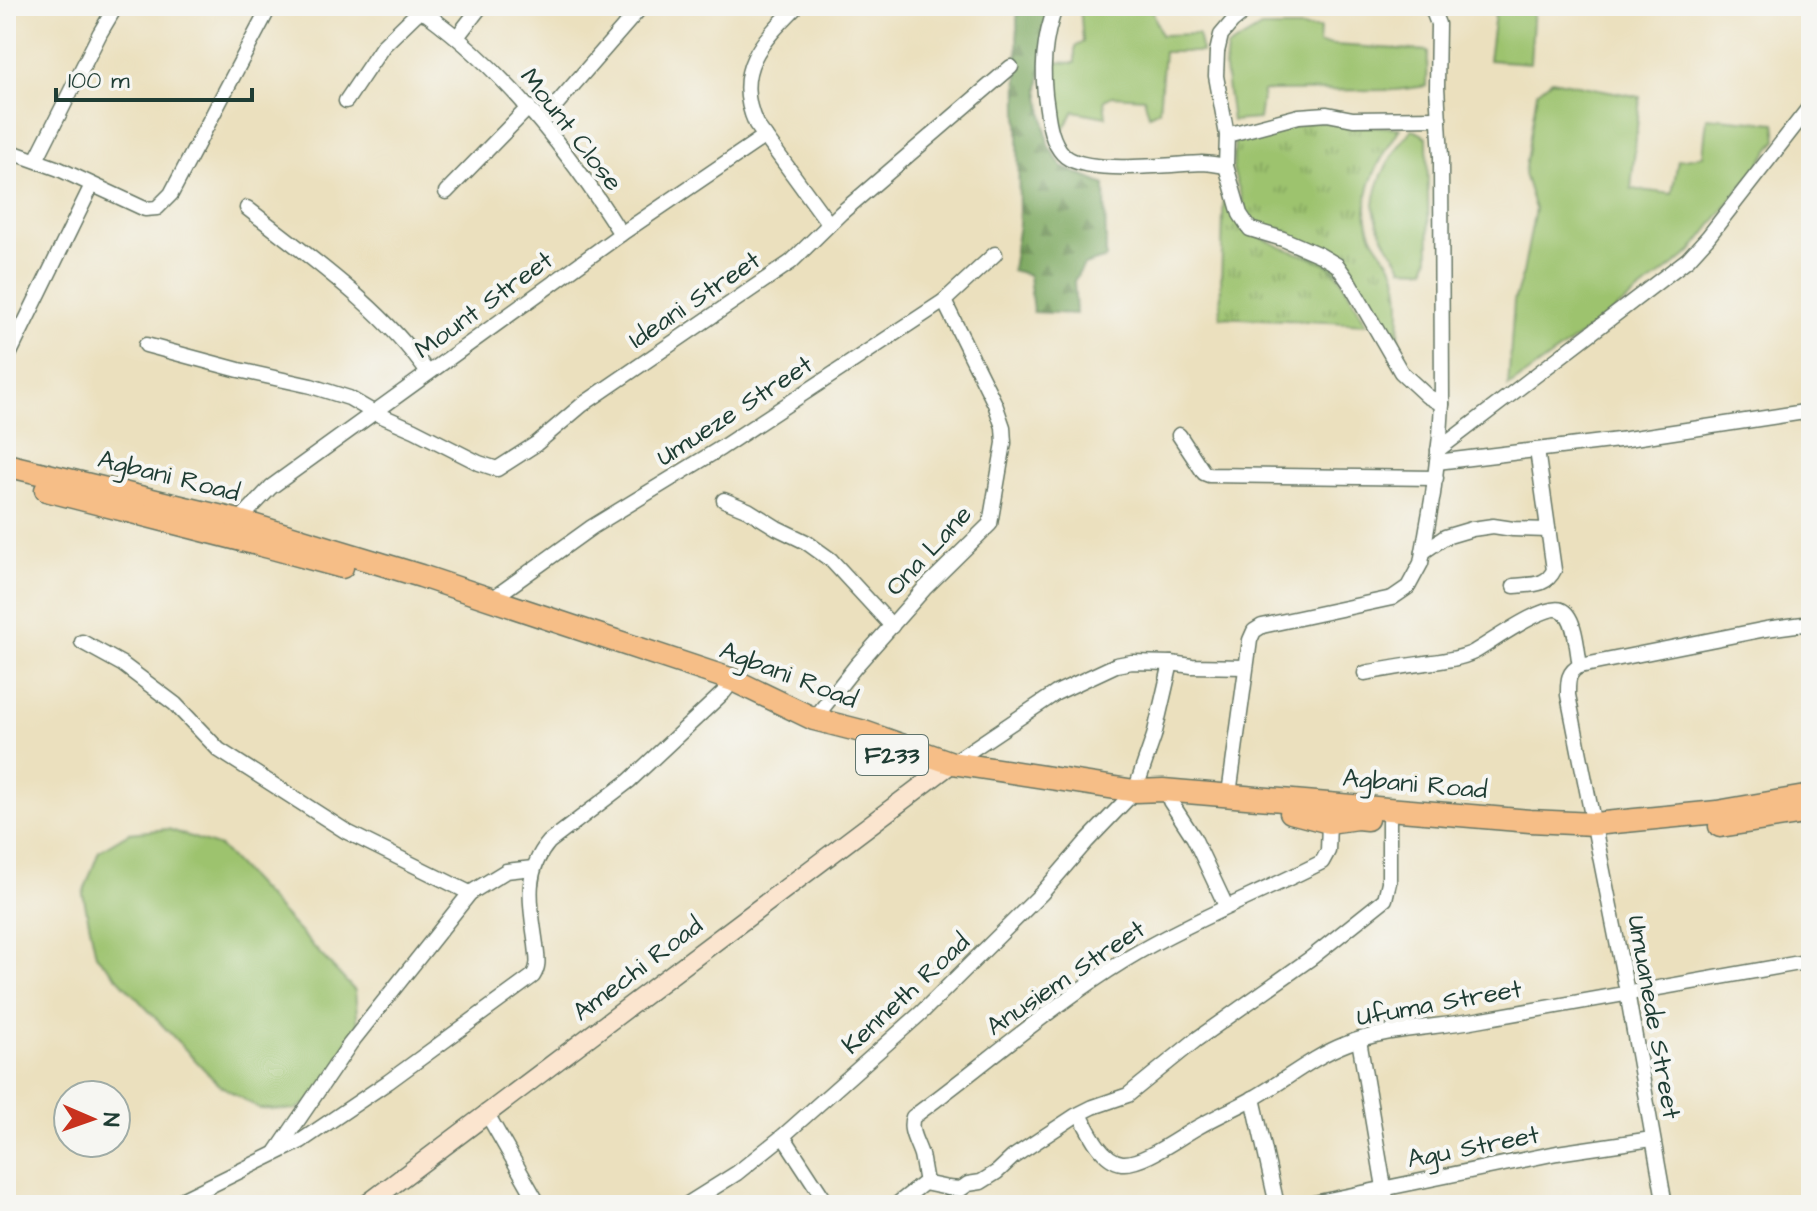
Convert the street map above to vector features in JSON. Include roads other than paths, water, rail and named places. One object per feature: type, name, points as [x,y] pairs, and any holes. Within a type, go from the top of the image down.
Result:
[{"type":"main road","name":"Agbani Road","points":[[6,465],[492,599],[814,719],[861,731],[971,779],[1299,812],[1329,822],[1357,818],[1596,831],[1679,832],[1811,812]]},
{"type":"main road","name":"Agbani Road","points":[[6,481],[232,528],[335,565],[729,686],[744,701],[946,768]]},
{"type":"main road","name":"Amechi Road","points":[[366,1205],[946,768]]},
{"type":"main road","name":"Agbani Road","points":[[1131,794],[1163,790],[1229,794],[1530,821],[1596,831],[1811,796]]},
{"type":"street","points":[[36,160],[116,6]]},
{"type":"street","points":[[6,150],[151,210],[171,194],[270,6]]},
{"type":"street","points":[[457,37],[481,6]]},
{"type":"street","points":[[541,122],[642,6]]},
{"type":"street","points":[[797,6],[754,57],[748,71],[749,105],[756,124],[829,224]]},
{"type":"street","points":[[1056,6],[1048,26],[1043,84],[1049,127],[1064,156],[1079,164],[1089,165],[1203,163],[1226,166]]},
{"type":"street","points":[[1258,6],[1248,9],[1232,22],[1221,35],[1217,52],[1216,76],[1227,135],[1226,166],[1240,214],[1250,229],[1320,255],[1337,265],[1401,372],[1427,396],[1442,404]]},
{"type":"street","points":[[1229,794],[1245,667],[1254,631],[1392,598],[1403,592],[1421,563],[1436,478],[1442,404],[1438,24],[1431,6]]},
{"type":"street","name":"Mount Close","points":[[346,101],[383,46],[416,14],[427,14],[457,37],[529,107],[621,234]]},
{"type":"street","name":"Ideani Street","points":[[373,412],[479,463],[500,468],[536,444],[582,405],[791,262],[829,224],[1011,67]]},
{"type":"street","points":[[1438,456],[1688,259],[1811,105]]},
{"type":"street","points":[[446,192],[529,107]]},
{"type":"street","points":[[1227,135],[1299,116],[1439,118]]},
{"type":"street","name":"Mount Street","points":[[232,528],[271,487],[621,234],[765,136]]},
{"type":"street","points":[[6,361],[92,185]]},
{"type":"street","points":[[247,208],[336,278],[394,331],[428,373]]},
{"type":"street","name":"Umueze Street","points":[[492,599],[592,527],[721,448],[944,301],[995,254]]},
{"type":"street","name":"Ona Lane","points":[[814,719],[924,589],[987,529],[991,520],[1004,443],[1000,416],[944,301]]},
{"type":"street","points":[[146,345],[311,386],[349,398],[373,412]]},
{"type":"street","points":[[1438,456],[1537,450],[1811,411]]},
{"type":"street","points":[[1179,435],[1204,473],[1209,475],[1436,478]]},
{"type":"street","points":[[1514,586],[1541,583],[1553,574],[1537,450]]},
{"type":"street","points":[[724,500],[806,542],[831,560],[892,626]]},
{"type":"street","points":[[1423,552],[1445,537],[1472,529],[1493,526],[1548,530]]},
{"type":"street","points":[[1365,673],[1471,653],[1512,628],[1556,609],[1564,610],[1572,620],[1580,666],[1811,623]]},
{"type":"street","points":[[82,642],[122,664],[175,704],[219,750],[347,832],[470,893]]},
{"type":"street","points":[[946,768],[1056,693],[1116,665],[1132,662],[1245,667]]},
{"type":"street","points":[[1131,794],[1154,736],[1171,663]]},
{"type":"street","name":"Umuanede Street","points":[[1580,666],[1569,675],[1568,695],[1627,992],[1665,1205]]},
{"type":"street","points":[[171,1205],[301,1141],[533,976],[538,964],[530,885],[539,853],[629,781],[729,686]]},
{"type":"street","name":"Kenneth Road","points":[[686,1205],[737,1173],[783,1136],[921,1013],[1042,893],[1131,794]]},
{"type":"street","points":[[1170,801],[1194,838],[1226,906]]},
{"type":"street","points":[[896,1205],[926,1182],[961,1189],[968,1184],[981,1182],[1080,1114],[1128,1095],[1197,1039],[1290,974],[1387,895],[1389,821]]},
{"type":"street","name":"Anusiem Street","points":[[926,1182],[911,1128],[910,1120],[913,1117],[1024,1031],[1125,960],[1226,906],[1325,860],[1329,822]]},
{"type":"street","points":[[277,1153],[350,1044],[470,893],[506,871],[533,868]]},
{"type":"street","name":"Ufuma Street","points":[[1080,1114],[1104,1152],[1116,1161],[1127,1162],[1150,1154],[1253,1098],[1310,1062],[1359,1040],[1390,1032],[1453,1025],[1811,961]]},
{"type":"street","points":[[1359,1040],[1387,1205]]},
{"type":"street","points":[[1253,1098],[1277,1205]]},
{"type":"street","points":[[486,1112],[539,1205]]},
{"type":"street","points":[[783,1136],[828,1205]]},
{"type":"street","name":"Agu Street","points":[[1304,1205],[1557,1153],[1652,1139]]}]
